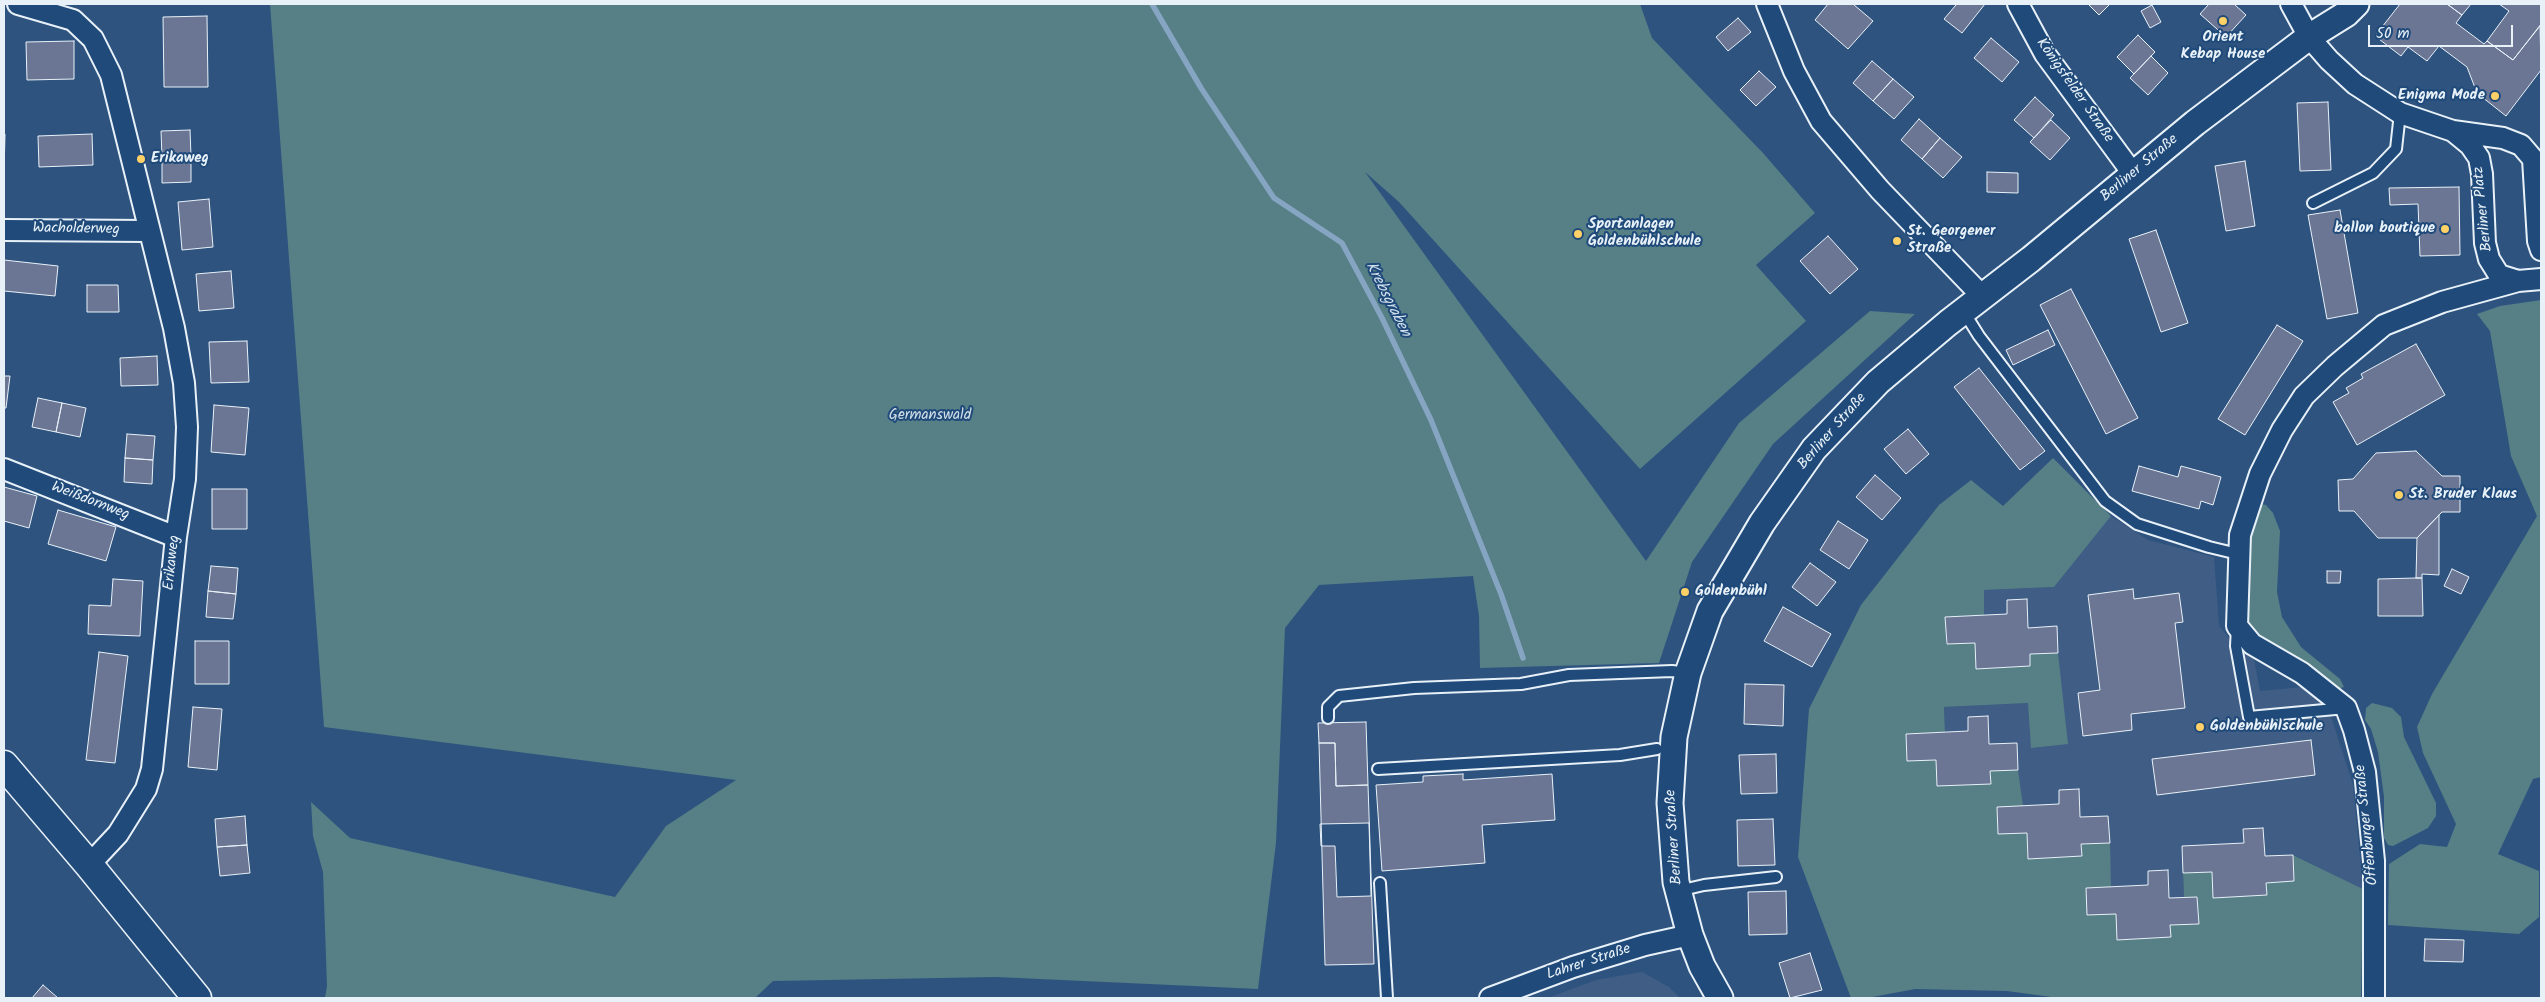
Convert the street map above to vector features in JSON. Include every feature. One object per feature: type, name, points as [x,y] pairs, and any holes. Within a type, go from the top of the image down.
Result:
[{"type":"main road","points":[[4,765],[89,864],[197,998]]},
{"type":"street","name":"Erikaweg","points":[[18,4],[73,20],[93,39],[111,75],[148,231],[174,328],[184,383],[187,427],[185,479],[176,537],[152,769],[146,789],[118,834],[89,864]]},
{"type":"street","points":[[1767,4],[1794,71],[1821,121],[1880,190],[1983,297]]},
{"type":"street","name":"Königsfelder Straße","points":[[2018,4],[2045,54],[2134,175]]},
{"type":"street","name":"Berliner Platz","points":[[2291,4],[2309,37],[2329,60],[2355,84],[2400,112],[2453,131],[2503,138],[2521,145],[2532,159],[2538,241],[2541,250]]},
{"type":"street","name":"Berliner Straße","points":[[2309,37],[2326,4]]},
{"type":"street","name":"Berliner Straße","points":[[1720,998],[1702,966],[1690,935],[1678,890],[1670,803],[1674,737],[1688,673],[1710,611],[1762,523],[1814,449],[1878,382],[1963,311],[2134,175],[2195,123],[2309,37],[2346,14],[2356,4]]},
{"type":"street","name":"Berliner Platz","points":[[2453,131],[2470,145],[2479,158],[2482,174],[2485,243],[2489,260],[2499,275],[2518,281]]},
{"type":"street","name":"Wacholderweg","points":[[4,230],[148,231]]},
{"type":"street","points":[[2346,708],[2302,673],[2252,644],[2237,626],[2240,535],[2260,474],[2282,430],[2310,390],[2335,366],[2384,325],[2442,302],[2518,281],[2541,279]]},
{"type":"street","name":"Weißdornweg","points":[[4,469],[176,537]]},
{"type":"street","name":"Offenburger Straße","points":[[2346,708],[2365,772],[2374,861],[2374,998]]},
{"type":"street","name":"Lahrer Straße","points":[[1490,998],[1514,993],[1645,945],[1690,935]]},
{"type":"lane","points":[[2313,203],[2373,173],[2391,155],[2396,149],[2400,112]]},
{"type":"lane","points":[[1963,311],[1979,336],[2105,501],[2137,524],[2209,547],[2238,554]]},
{"type":"lane","points":[[2237,626],[2236,646],[2249,717],[2346,708]]},
{"type":"lane","points":[[1328,718],[1328,707],[1339,696],[1414,688],[1521,684],[1569,676],[1672,671],[1688,673]]},
{"type":"lane","points":[[1524,748],[1524,759]]},
{"type":"lane","points":[[1378,769],[1418,762],[1466,763],[1572,753],[1657,749]]},
{"type":"lane","points":[[1465,752],[1466,763]]},
{"type":"lane","points":[[1678,890],[1704,885],[1776,877]]},
{"type":"lane","points":[[1380,882],[1386,998]]},
{"type":"shaded area","name":"Goldenbühlschule","points":[[2111,516],[2148,540],[2214,557],[2219,626],[2236,646],[2254,659],[2260,691],[2303,687],[2327,704],[2353,785],[2363,889],[2294,855],[2294,881],[2266,883],[2267,895],[2213,898],[2183,873],[2184,897],[2197,897],[2199,924],[2171,937],[2117,940],[2087,915],[2086,888],[2111,886],[2082,856],[2028,859],[1998,834],[1997,807],[1991,784],[1937,786],[1907,761],[1906,734],[1945,732],[1944,707],[2029,703],[2030,666],[1976,669],[1947,644],[1945,617],[1983,590],[2054,587]]},
{"type":"shaded area","points":[[1642,972],[1669,987],[1680,998],[1548,998],[1596,980]]},
{"type":"green space","name":"Germanswald","points":[[270,4],[1640,4],[1652,38],[1763,153],[1815,213],[1756,265],[1806,321],[1640,469],[1399,202],[1365,172],[1646,561],[1739,423],[1870,311],[1915,314],[1773,444],[1692,562],[1659,663],[1480,668],[1479,616],[1473,576],[1319,585],[1285,628],[1276,843],[1258,989],[996,977],[773,981],[755,998],[325,998],[327,986],[323,872],[313,836],[311,802],[350,838],[615,897],[666,826],[736,780],[324,727]]},
{"type":"green space","points":[[2541,300],[2541,777],[2533,779],[2498,854],[2539,871],[2539,917],[2519,934],[2388,925],[2389,864],[2420,844],[2447,847],[2456,824],[2423,753],[2417,727],[2432,694],[2537,516],[2511,456],[2490,331],[2477,314],[2500,306]]},
{"type":"green space","points":[[2053,458],[2111,516],[2054,587],[1984,590],[1984,615],[1946,617],[1946,644],[1975,643],[1977,669],[2030,666],[2030,654],[2058,653],[2068,744],[2031,748],[2028,703],[1944,707],[1945,732],[1906,734],[1907,761],[1936,760],[1937,785],[1991,783],[1990,771],[2018,770],[2023,806],[1997,807],[1998,834],[2027,833],[2028,859],[2082,856],[2081,844],[2110,843],[2111,887],[2086,888],[2116,914],[2118,940],[2171,937],[2170,925],[2199,924],[2197,897],[2184,897],[2183,873],[2212,872],[2213,898],[2267,895],[2266,883],[2294,881],[2293,855],[2363,889],[2361,998],[2059,998],[2007,991],[1915,989],[1867,998],[1851,998],[1798,857],[1809,709],[1861,605],[1939,505],[1971,480],[2003,506]]},
{"type":"green space","points":[[2255,503],[2266,505],[2273,513],[2280,531],[2277,592],[2282,617],[2301,647],[2340,679],[2344,687],[2337,689],[2254,633],[2244,621],[2250,509]]},
{"type":"green space","points":[[2372,703],[2392,708],[2401,717],[2404,737],[2436,803],[2436,816],[2428,828],[2393,846],[2388,845],[2384,838],[2384,797],[2378,752],[2371,729],[2365,720],[2366,708]]},
{"type":"building","points":[[1828,4],[1853,4],[1873,21],[1848,49],[1815,20]]},
{"type":"building","points":[[1954,4],[1985,4],[1962,33],[1944,19],[1956,5]]},
{"type":"building","points":[[2088,4],[2110,4],[2099,15]]},
{"type":"building","points":[[2209,4],[2234,4],[2246,15],[2226,37],[2200,14]]},
{"type":"building","points":[[2400,4],[2447,4],[2462,15],[2456,23],[2484,44],[2487,41],[2513,60],[2540,26],[2541,70],[2506,116],[2477,93],[2467,67],[2439,46],[2427,61],[2408,47],[2401,56],[2375,36]]},
{"type":"building","points":[[2447,4],[2471,4],[2462,15]]},
{"type":"building","points":[[2499,4],[2541,4],[2541,24],[2513,60],[2487,41],[2509,11]]},
{"type":"building","points":[[2152,5],[2161,22],[2150,28],[2141,11]]},
{"type":"building","points":[[207,16],[208,87],[164,87],[163,17]]},
{"type":"building","points":[[1738,18],[1751,32],[1728,51],[1716,37]]},
{"type":"building","points":[[2138,35],[2155,52],[2134,74],[2117,57]]},
{"type":"building","points":[[1991,38],[2019,62],[2002,82],[1974,58]]},
{"type":"building","points":[[74,41],[74,79],[27,80],[26,42]]},
{"type":"building","points":[[2151,56],[2168,73],[2148,95],[2130,78]]},
{"type":"building","points":[[1872,61],[1893,79],[1873,101],[1853,83]]},
{"type":"building","points":[[1759,71],[1776,87],[1756,106],[1740,90]]},
{"type":"building","points":[[1893,79],[1914,97],[1894,119],[1873,101]]},
{"type":"building","points":[[2035,97],[2054,115],[2034,138],[2014,120]]},
{"type":"building","points":[[2328,102],[2331,170],[2300,171],[2297,103]]},
{"type":"building","points":[[1919,119],[1940,138],[1922,159],[1901,140]]},
{"type":"building","points":[[2051,120],[2070,138],[2050,160],[2030,142]]},
{"type":"building","points":[[190,130],[191,156],[162,157],[161,131]]},
{"type":"building","points":[[4,134],[5,134],[4,173]]},
{"type":"building","points":[[92,134],[93,165],[39,167],[38,136]]},
{"type":"building","points":[[1940,138],[1962,157],[1943,178],[1922,159]]},
{"type":"building","points":[[191,156],[191,182],[162,183],[162,157]]},
{"type":"building","points":[[2245,161],[2255,226],[2226,231],[2215,166]]},
{"type":"building","points":[[1987,172],[2018,173],[2018,193],[1987,192]]},
{"type":"building","points":[[2459,187],[2460,255],[2420,256],[2418,204],[2390,205],[2389,188]]},
{"type":"building","points":[[209,199],[213,247],[182,250],[178,202]]},
{"type":"building","points":[[2340,210],[2358,313],[2327,319],[2308,215]]},
{"type":"building","points":[[2156,230],[2188,323],[2161,332],[2129,239]]},
{"type":"building","points":[[1828,236],[1858,269],[1830,294],[1800,261]]},
{"type":"building","points":[[4,260],[58,266],[55,296],[4,291]]},
{"type":"building","points":[[231,271],[234,308],[199,311],[196,274]]},
{"type":"building","points":[[87,285],[118,285],[119,312],[87,312]]},
{"type":"building","points":[[2071,289],[2138,418],[2106,434],[2040,305]]},
{"type":"building","points":[[2277,325],[2303,341],[2245,435],[2218,419]]},
{"type":"building","points":[[2048,330],[2055,345],[2013,365],[2006,350]]},
{"type":"building","points":[[247,341],[249,382],[211,383],[209,342]]},
{"type":"building","points":[[2416,344],[2445,395],[2357,445],[2333,402],[2349,393],[2346,388],[2363,378],[2361,374]]},
{"type":"building","points":[[157,356],[158,385],[121,386],[120,358]]},
{"type":"building","points":[[1979,368],[2045,451],[2020,470],[1954,387]]},
{"type":"building","points":[[4,376],[10,376],[6,408],[4,408]]},
{"type":"building","points":[[38,398],[62,403],[56,432],[32,427]]},
{"type":"building","points":[[62,403],[86,408],[80,437],[56,432]]},
{"type":"building","points":[[214,405],[249,408],[245,455],[211,452]]},
{"type":"building","points":[[1908,429],[1929,454],[1906,474],[1884,449]]},
{"type":"building","points":[[127,434],[155,436],[153,460],[125,458]]},
{"type":"building","name":"St. Bruder Klaus","points":[[2416,451],[2442,476],[2460,476],[2460,512],[2442,512],[2417,538],[2378,538],[2354,511],[2339,511],[2338,480],[2353,479],[2376,453]]},
{"type":"building","points":[[125,458],[153,460],[152,484],[124,482]]},
{"type":"building","points":[[2139,466],[2178,477],[2181,466],[2221,477],[2213,505],[2201,501],[2199,509],[2132,491]]},
{"type":"building","points":[[1875,475],[1901,498],[1882,520],[1856,497]]},
{"type":"building","points":[[4,487],[37,496],[29,528],[4,521]]},
{"type":"building","points":[[212,489],[247,489],[247,529],[212,529]]},
{"type":"building","points":[[58,510],[116,527],[106,561],[48,544]]},
{"type":"building","points":[[2439,515],[2439,575],[2422,574],[2422,578],[2416,578],[2417,538]]},
{"type":"building","points":[[1838,521],[1868,540],[1849,569],[1820,550]]},
{"type":"building","points":[[1810,563],[1836,582],[1817,606],[1792,587]]},
{"type":"building","points":[[211,566],[238,568],[236,594],[208,591]]},
{"type":"building","points":[[2452,569],[2469,577],[2461,594],[2444,586]]},
{"type":"building","points":[[2327,571],[2341,571],[2340,583],[2327,583]]},
{"type":"building","points":[[2422,578],[2423,616],[2378,616],[2378,579]]},
{"type":"building","points":[[113,579],[143,581],[140,636],[88,634],[89,605],[111,606]]},
{"type":"building","points":[[2133,589],[2134,599],[2179,593],[2183,622],[2175,623],[2185,708],[2131,714],[2132,730],[2083,736],[2078,693],[2100,690],[2088,595]]},
{"type":"building","points":[[208,591],[236,594],[233,619],[206,617]]},
{"type":"building","points":[[2027,599],[2028,628],[2057,626],[2058,653],[2030,654],[2030,666],[1976,669],[1975,643],[1947,644],[1945,617],[2007,614],[2007,600]]},
{"type":"building","points":[[1783,607],[1831,634],[1812,667],[1764,641]]},
{"type":"building","points":[[195,641],[229,641],[229,684],[195,684]]},
{"type":"building","points":[[99,652],[128,656],[115,763],[86,760]]},
{"type":"building","points":[[1745,684],[1784,685],[1783,726],[1744,724]]},
{"type":"building","points":[[193,707],[222,709],[217,770],[188,767]]},
{"type":"building","points":[[1988,716],[1989,744],[2017,743],[2018,770],[1990,771],[1991,784],[1937,786],[1936,760],[1907,761],[1906,734],[1968,731],[1968,717]]},
{"type":"building","points":[[1366,722],[1368,785],[1336,786],[1335,743],[1319,743],[1318,723]]},
{"type":"building","points":[[2311,740],[2315,775],[2157,795],[2152,759]]},
{"type":"building","points":[[1319,743],[1335,743],[1336,786],[1368,785],[1374,964],[1325,965]]},
{"type":"building","points":[[1776,754],[1777,793],[1741,794],[1739,755]]},
{"type":"building","points":[[1463,774],[1463,780],[1552,774],[1555,820],[1482,825],[1485,863],[1382,871],[1376,785],[1423,782],[1423,776]]},
{"type":"building","points":[[2079,789],[2080,817],[2108,816],[2110,843],[2081,844],[2082,856],[2028,859],[2027,833],[1998,834],[1997,807],[2059,804],[2059,790]]},
{"type":"building","points":[[245,816],[247,845],[217,847],[215,819]]},
{"type":"building","points":[[1773,819],[1775,865],[1738,866],[1737,820]]},
{"type":"building","points":[[1369,823],[1371,896],[1337,897],[1335,846],[1321,846],[1320,824]]},
{"type":"building","points":[[2263,828],[2265,856],[2293,855],[2294,881],[2266,883],[2267,895],[2213,898],[2212,872],[2183,873],[2182,846],[2244,843],[2243,829]]},
{"type":"building","points":[[247,845],[250,873],[220,876],[217,847]]},
{"type":"building","points":[[2168,870],[2169,898],[2197,897],[2199,924],[2170,925],[2171,937],[2117,940],[2116,914],[2087,915],[2086,888],[2148,885],[2148,871]]},
{"type":"building","points":[[1786,891],[1787,934],[1749,935],[1748,892]]},
{"type":"building","points":[[2425,939],[2464,940],[2463,962],[2424,961]]},
{"type":"building","points":[[1810,953],[1822,990],[1790,998],[1779,963]]},
{"type":"building","points":[[43,985],[58,998],[32,998]]},
{"type":"waterway","name":"Krebsgraben","points":[[1152,4],[1201,88],[1274,198],[1342,243],[1382,318],[1431,420],[1501,594],[1523,658]]},
{"type":"place","name":"Orient Kebap House","points":[[2223,21]]},
{"type":"place","name":"Enigma Mode","points":[[2495,96]]},
{"type":"place","name":"Erikaweg","points":[[141,159]]},
{"type":"place","name":"ballon boutique","points":[[2445,229]]},
{"type":"place","name":"Sportanlagen Goldenbühlschule","points":[[1578,234]]},
{"type":"place","name":"St. Georgener Straße","points":[[1897,241]]},
{"type":"place","name":"St. Bruder Klaus","points":[[2399,495]]},
{"type":"place","name":"Goldenbühl","points":[[1685,592]]},
{"type":"place","name":"Goldenbühlschule","points":[[2200,727]]}]
